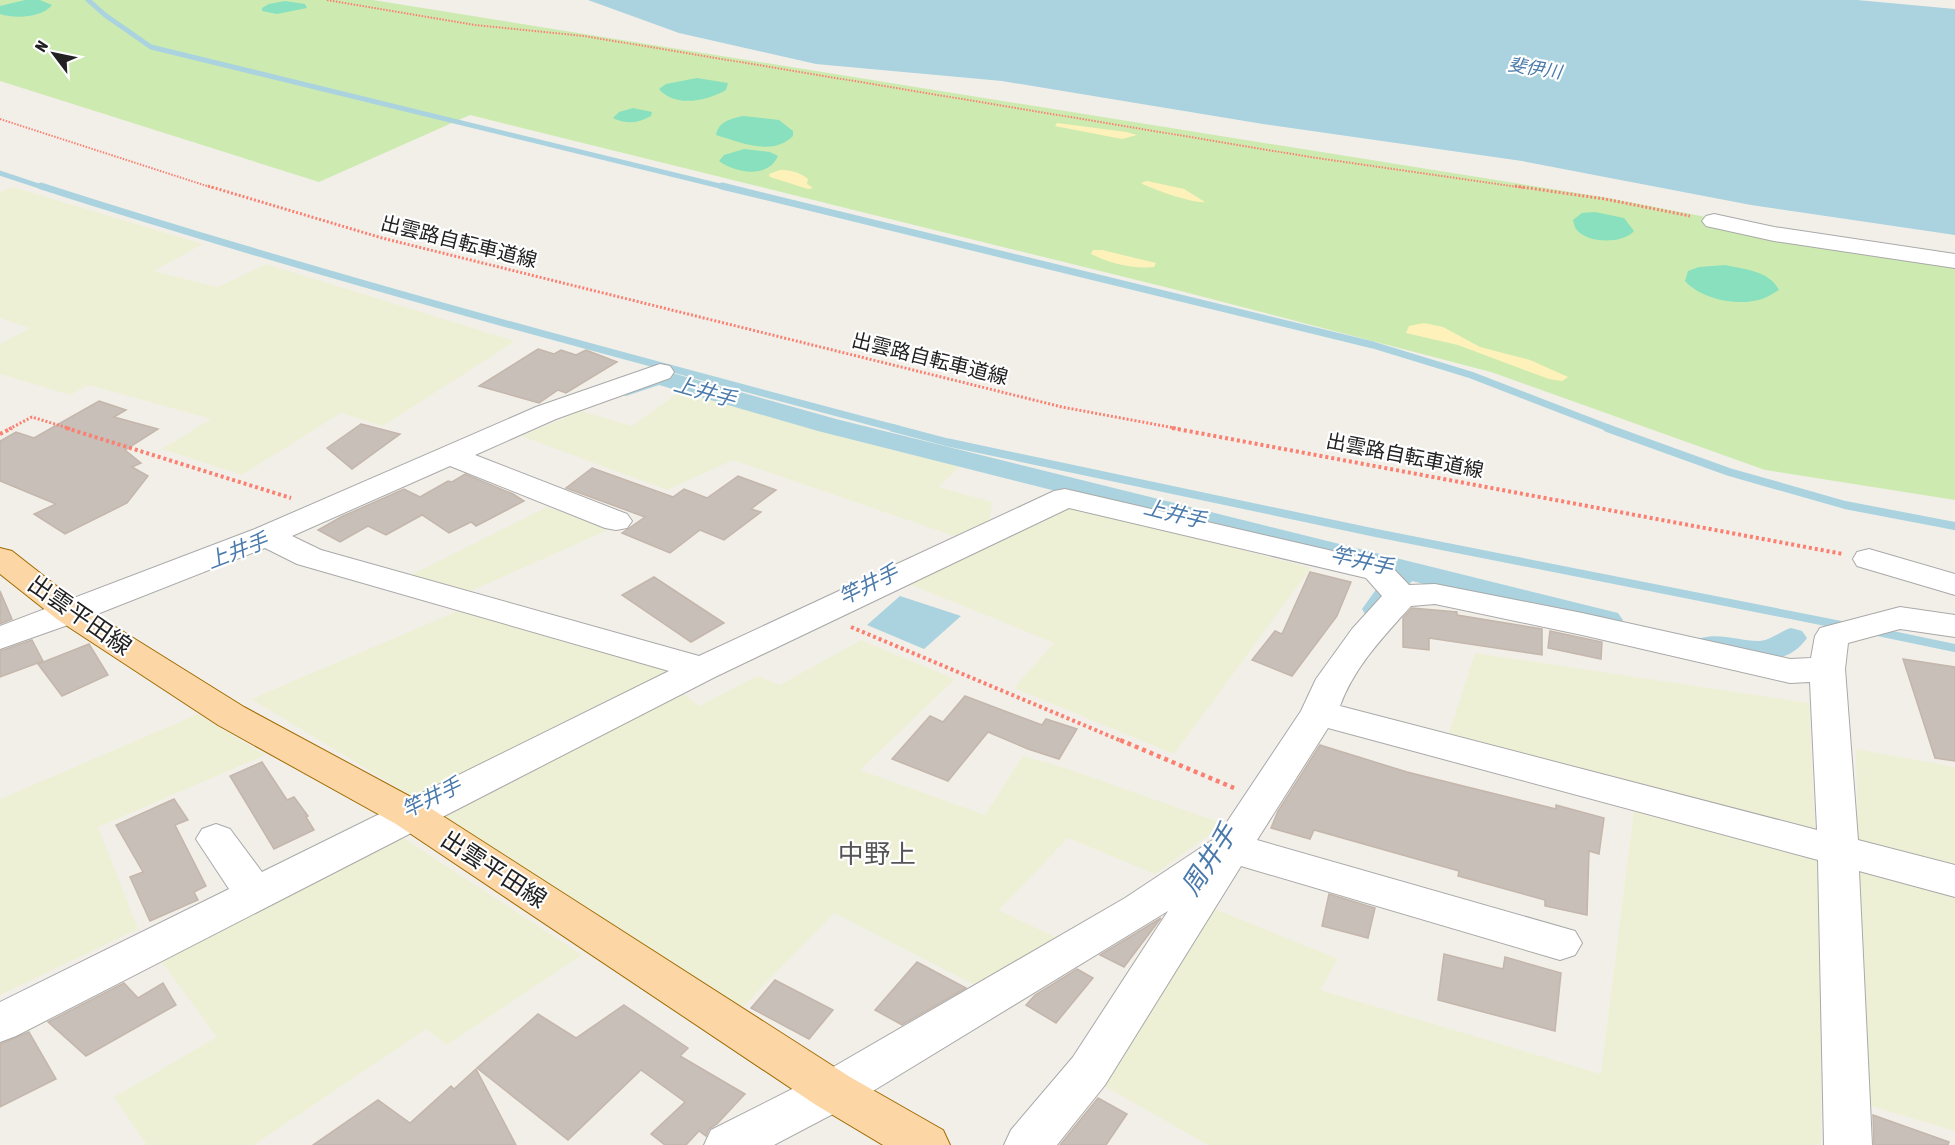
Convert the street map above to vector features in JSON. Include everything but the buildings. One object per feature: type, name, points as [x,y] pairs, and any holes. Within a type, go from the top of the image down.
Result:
[{"type":"main road","name":"出雲平田線","points":[[7,570],[231,716],[410,814],[833,1091],[926,1145]]},
{"type":"street","points":[[1714,221],[1774,234],[1955,261]]},
{"type":"street","points":[[0,639],[266,536],[546,413],[660,372]]},
{"type":"street","points":[[450,456],[616,521]]},
{"type":"street","points":[[0,1023],[410,814],[702,669],[1065,498],[1377,571],[1401,596]]},
{"type":"street","points":[[266,536],[309,557],[702,669]]},
{"type":"street","points":[[1869,559],[1955,585]]},
{"type":"street","points":[[1028,1145],[1089,1071],[1319,712],[1329,687],[1364,637],[1401,596],[1435,594],[1582,624],[1790,671],[1827,669]]},
{"type":"street","points":[[1848,1145],[1838,850],[1827,669],[1832,636],[1900,618],[1955,626]]},
{"type":"street","points":[[1319,712],[1955,881]]},
{"type":"street","points":[[216,838],[254,893]]},
{"type":"street","points":[[1231,848],[1560,944]]},
{"type":"street","points":[[728,1145],[833,1091],[1140,909],[1231,848]]},
{"type":"path","points":[[327,0],[476,25],[584,36],[1311,157],[1605,200],[1714,221]]},
{"type":"path","name":"出雲路自転車道線","points":[[0,119],[217,189],[382,238],[1062,407],[1869,559]]},
{"type":"path","points":[[0,434],[32,417],[328,509]]},
{"type":"path","points":[[819,614],[1262,800]]},
{"type":"green space","points":[[0,0],[373,0],[1608,198],[1799,235],[1955,255],[1955,500],[1765,470],[1491,372],[1173,289],[470,115],[319,182],[0,81]]},
{"type":"green space","points":[[25,0],[40,0],[52,5],[35,15],[13,17],[0,14],[0,6]]},
{"type":"green space","points":[[285,1],[305,4],[307,8],[277,14],[262,11],[262,8],[269,4]]},
{"type":"green space","points":[[697,78],[728,83],[726,90],[718,94],[691,101],[674,99],[659,89],[666,84]]},
{"type":"green space","points":[[633,108],[652,112],[651,116],[632,122],[623,122],[613,118],[619,112]]},
{"type":"green space","points":[[743,116],[779,120],[793,131],[793,136],[785,142],[766,147],[745,144],[716,135],[722,124]]},
{"type":"green space","points":[[744,149],[770,152],[778,156],[767,168],[751,172],[734,169],[719,161],[724,155]]},
{"type":"green space","points":[[13,187],[203,244],[154,271],[218,287],[266,264],[515,341],[383,426],[341,413],[242,475],[162,449],[211,419],[89,385],[70,395],[0,374],[0,344],[30,328],[0,318],[0,192]]},
{"type":"green space","points":[[1595,212],[1624,218],[1634,231],[1614,240],[1596,240],[1581,234],[1576,229],[1573,220],[1582,213]]},
{"type":"green space","points":[[1725,265],[1763,275],[1779,290],[1762,299],[1731,302],[1700,293],[1685,281],[1688,271],[1699,267]]},
{"type":"green space","points":[[686,387],[826,427],[965,462],[938,487],[992,502],[990,521],[957,537],[733,460],[667,490],[521,436],[581,411],[632,426]]},
{"type":"green space","points":[[1065,504],[1311,568],[1174,754],[1014,688],[1054,643],[909,584]]},
{"type":"green space","points":[[547,507],[612,528],[464,594],[409,576]]},
{"type":"green space","points":[[458,611],[673,669],[415,798],[251,699]]},
{"type":"green space","points":[[861,640],[955,679],[860,770],[985,815],[1023,756],[1068,769],[1224,824],[1155,874],[1068,838],[999,910],[1059,939],[975,985],[834,913],[743,1007],[435,811],[679,690],[699,706],[757,676],[780,685]]},
{"type":"green space","points":[[1475,653],[1809,703],[1815,832],[1449,733]]},
{"type":"green space","points":[[198,714],[265,755],[98,827],[138,929],[0,995],[0,799]]},
{"type":"green space","points":[[1856,749],[1955,767],[1955,868],[1858,843]]},
{"type":"green space","points":[[1634,809],[1821,855],[1821,1145],[1208,1145],[1099,1083],[1210,907],[1338,959],[1320,990],[1601,1074]]},
{"type":"green space","points":[[399,835],[582,955],[447,1045],[426,1029],[254,1145],[147,1145],[114,1097],[217,1037],[158,957]]},
{"type":"green space","points":[[1852,865],[1955,892],[1955,1131],[1868,1105]]},
{"type":"sand","points":[[1057,123],[1137,135],[1122,139],[1055,126]]},
{"type":"sand","points":[[780,170],[801,175],[808,179],[807,184],[813,188],[808,189],[770,177],[769,174]]},
{"type":"sand","points":[[1147,181],[1184,189],[1205,202],[1192,201],[1141,183]]},
{"type":"sand","points":[[1093,250],[1102,250],[1156,263],[1154,267],[1121,265],[1091,254]]},
{"type":"sand","points":[[1424,323],[1443,327],[1480,347],[1530,360],[1568,377],[1562,381],[1549,379],[1458,345],[1406,333],[1409,326]]},
{"type":"water","name":"斐伊川","points":[[588,0],[1857,0],[1955,9],[1955,235],[1751,205],[1522,161],[1263,124],[1002,81],[816,64],[679,33]]},
{"type":"water","points":[[900,596],[961,616],[924,649],[867,625]]},
{"type":"waterway","points":[[88,0],[105,15],[151,47],[728,188]]},
{"type":"waterway","points":[[0,173],[45,188]]},
{"type":"waterway","points":[[41,186],[361,283],[898,429]]},
{"type":"waterway","points":[[722,186],[1373,345],[1471,375],[1611,429]]},
{"type":"waterway","name":"上井手","points":[[626,388],[658,377],[827,425],[1405,570]]},
{"type":"waterway","points":[[893,428],[946,442],[1376,533],[1846,626]]},
{"type":"waterway","points":[[1607,428],[1729,472],[1845,505],[1955,526]]},
{"type":"waterway","name":"上井手","points":[[1386,568],[1402,572],[1405,570]]},
{"type":"waterway","name":"周井手","points":[[1377,609],[1405,570]]},
{"type":"waterway","name":"竿井手","points":[[1405,570],[1607,620]]},
{"type":"waterway","points":[[1873,631],[1955,648]]},
{"type":"waterway","name":"竿井手","points":[[1712,645],[1767,652],[1791,638]]},
{"type":"district","name":"中野上","points":[[877,854]]}]
